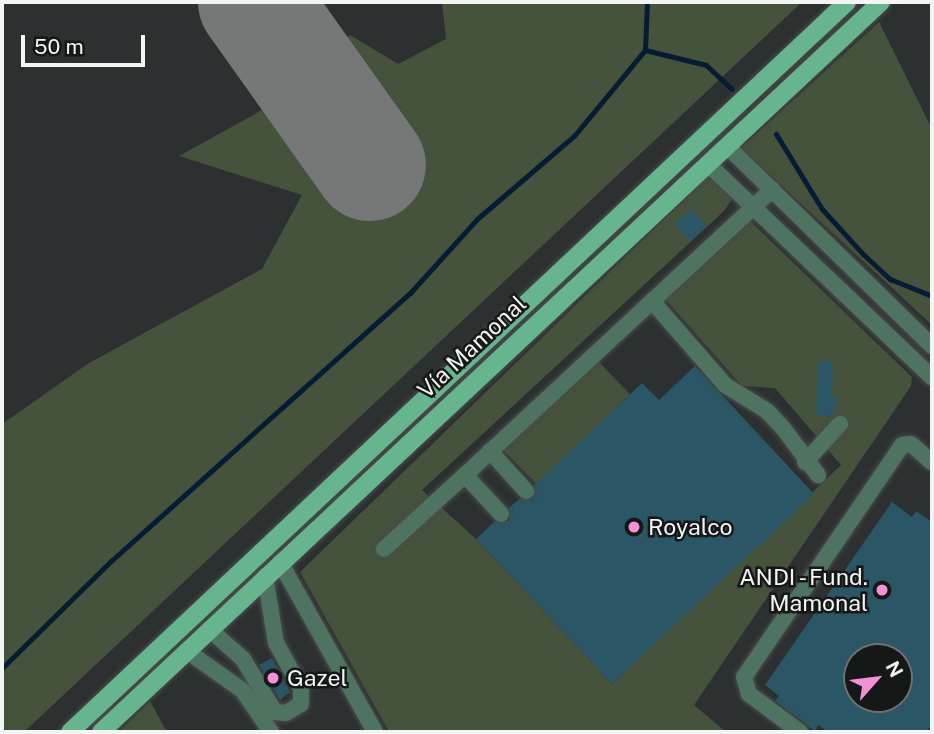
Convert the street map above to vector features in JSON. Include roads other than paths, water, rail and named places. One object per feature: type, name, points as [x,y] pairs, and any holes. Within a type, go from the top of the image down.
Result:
[{"type":"main road","name":"Vía Mamonal","points":[[69,732],[847,2]]},
{"type":"main road","name":"Vía Mamonal","points":[[101,732],[881,2]]},
{"type":"lane","points":[[727,146],[932,346]]},
{"type":"lane","points":[[708,164],[932,377]]},
{"type":"lane","points":[[384,549],[773,189]]},
{"type":"lane","points":[[652,301],[725,385],[767,411],[818,475]]},
{"type":"lane","points":[[805,462],[839,424]]},
{"type":"lane","points":[[800,732],[749,694],[744,677],[902,445],[911,444],[932,462]]},
{"type":"lane","points":[[490,452],[526,491]]},
{"type":"lane","points":[[465,475],[501,514]]},
{"type":"lane","points":[[280,562],[375,732]]},
{"type":"lane","points":[[209,629],[243,659],[261,684],[275,712],[286,713],[303,699],[285,671],[276,643],[265,576]]},
{"type":"lane","points":[[187,651],[243,691],[271,732]]},
{"type":"waterway","points":[[2,668],[111,561],[410,293],[477,219],[574,136],[645,50],[647,2]]},
{"type":"waterway","points":[[645,50],[706,65],[732,89]]},
{"type":"waterway","points":[[776,134],[822,209],[863,254],[890,279],[932,296]]},
{"type":"tunnel","points":[[265,682],[281,673]]},
{"type":"place","name":"Royalco","points":[[634,527]]},
{"type":"place","name":"ANDI - Fund. Mamonal","points":[[882,590]]},
{"type":"place","name":"Gazel","points":[[273,678]]}]
